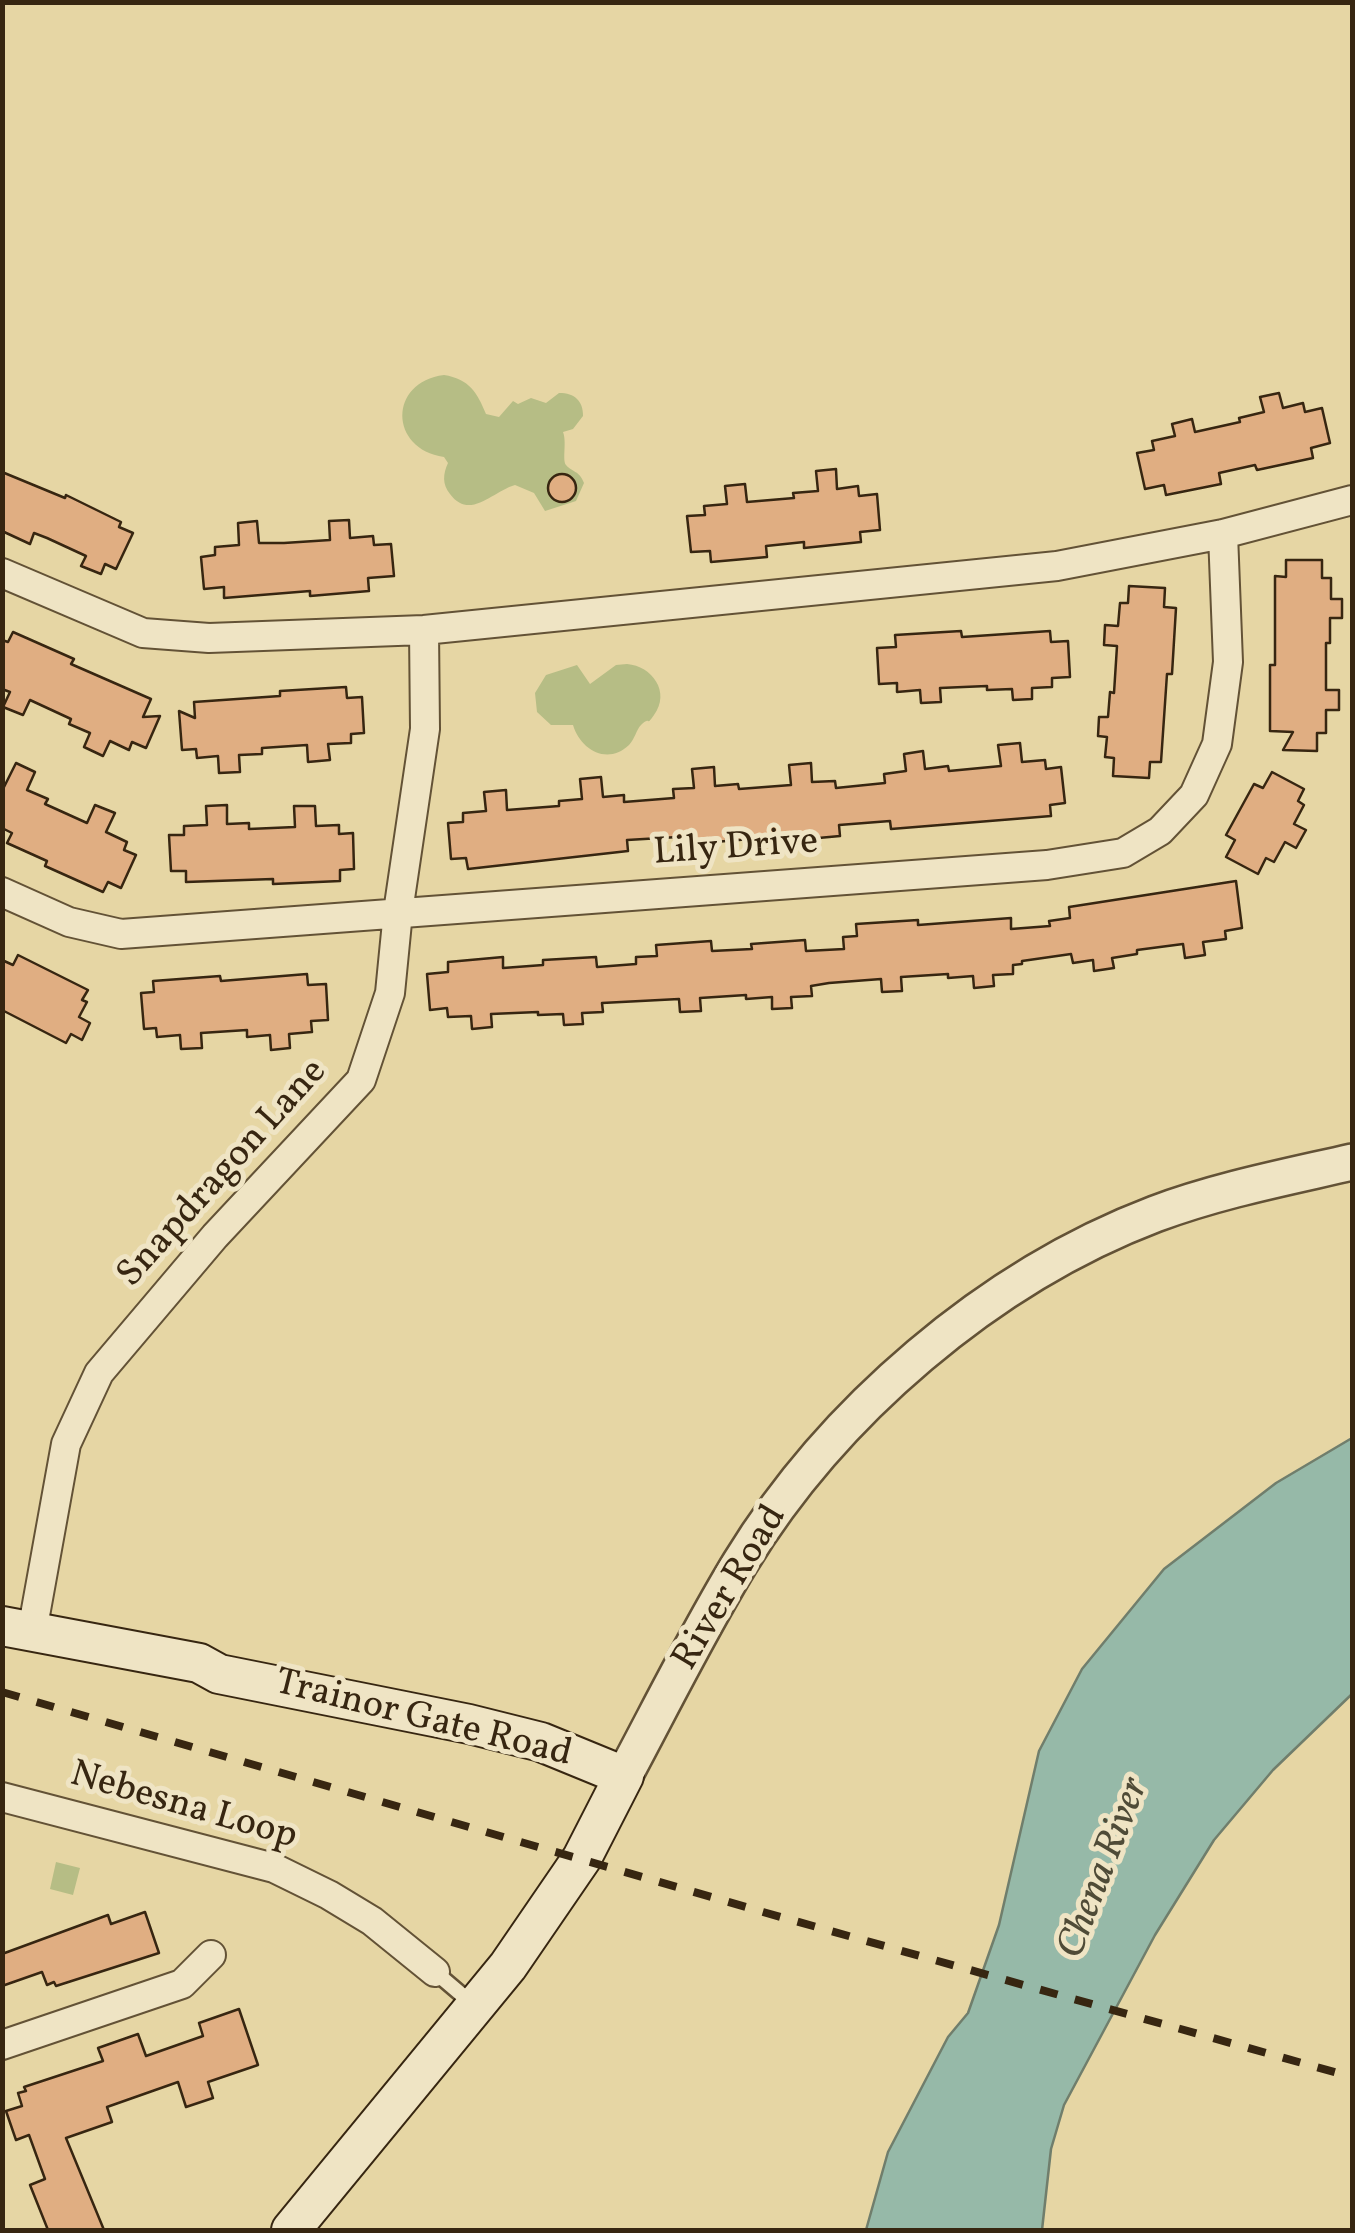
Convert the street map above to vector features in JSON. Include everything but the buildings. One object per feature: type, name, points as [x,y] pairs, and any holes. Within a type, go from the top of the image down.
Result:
[{"type":"main road","name":"Trainor Gate Road","points":[[12,1633],[197,1678],[219,1674],[505,1733],[541,1742],[624,1776]]},
{"type":"main road","name":"River Road","points":[[291,2230],[537,1926],[582,1858],[624,1776]]},
{"type":"street","points":[[2,573],[143,632],[209,638],[424,630],[1057,566],[1223,534],[1352,500]]},
{"type":"street","name":"Lily Drive","points":[[2,892],[69,922],[121,934],[1047,865],[1123,853],[1160,831],[1194,795],[1218,744],[1228,662],[1223,534]]},
{"type":"street","name":"Snapdragon Lane","points":[[12,1633],[66,1444],[99,1373],[215,1236],[362,1080],[390,992],[425,729],[424,630]]},
{"type":"street","name":"River Road","points":[[624,1776],[741,1562],[841,1430],[910,1361],[994,1300],[1072,1253],[1155,1214],[1352,1162]]},
{"type":"street","name":"Nebesna Loop","points":[[2,1797],[274,1868],[329,1894],[372,1921],[434,1972]]},
{"type":"street","points":[[2,2046],[182,1984],[211,1955]]},
{"type":"lane","points":[[434,1972],[476,2006]]},
{"type":"green space","points":[[444,375],[466,383],[486,414],[499,417],[513,401],[518,404],[531,398],[546,403],[559,393],[577,399],[583,416],[573,429],[563,432],[565,463],[584,483],[576,501],[545,511],[534,493],[515,485],[474,505],[458,502],[445,483],[448,463],[444,457],[413,442],[402,416],[413,390],[426,380]]},
{"type":"green space","points":[[627,664],[651,675],[660,689],[660,698],[651,719],[641,725],[631,743],[621,751],[595,752],[582,741],[573,725],[551,725],[537,712],[535,693],[546,675],[577,665],[590,684],[616,665]]},
{"type":"green space","points":[[56,1862],[80,1868],[73,1895],[50,1889]]},
{"type":"water","name":"Chena River","points":[[1352,1438],[1352,1694],[1273,1770],[1214,1840],[1155,1935],[1064,2105],[1051,2149],[1042,2230],[866,2230],[888,2152],[948,2037],[968,2013],[999,1925],[1039,1751],[1082,1669],[1164,1569],[1276,1483]]},
{"type":"railway","points":[[2,1692],[1352,2077]]}]
